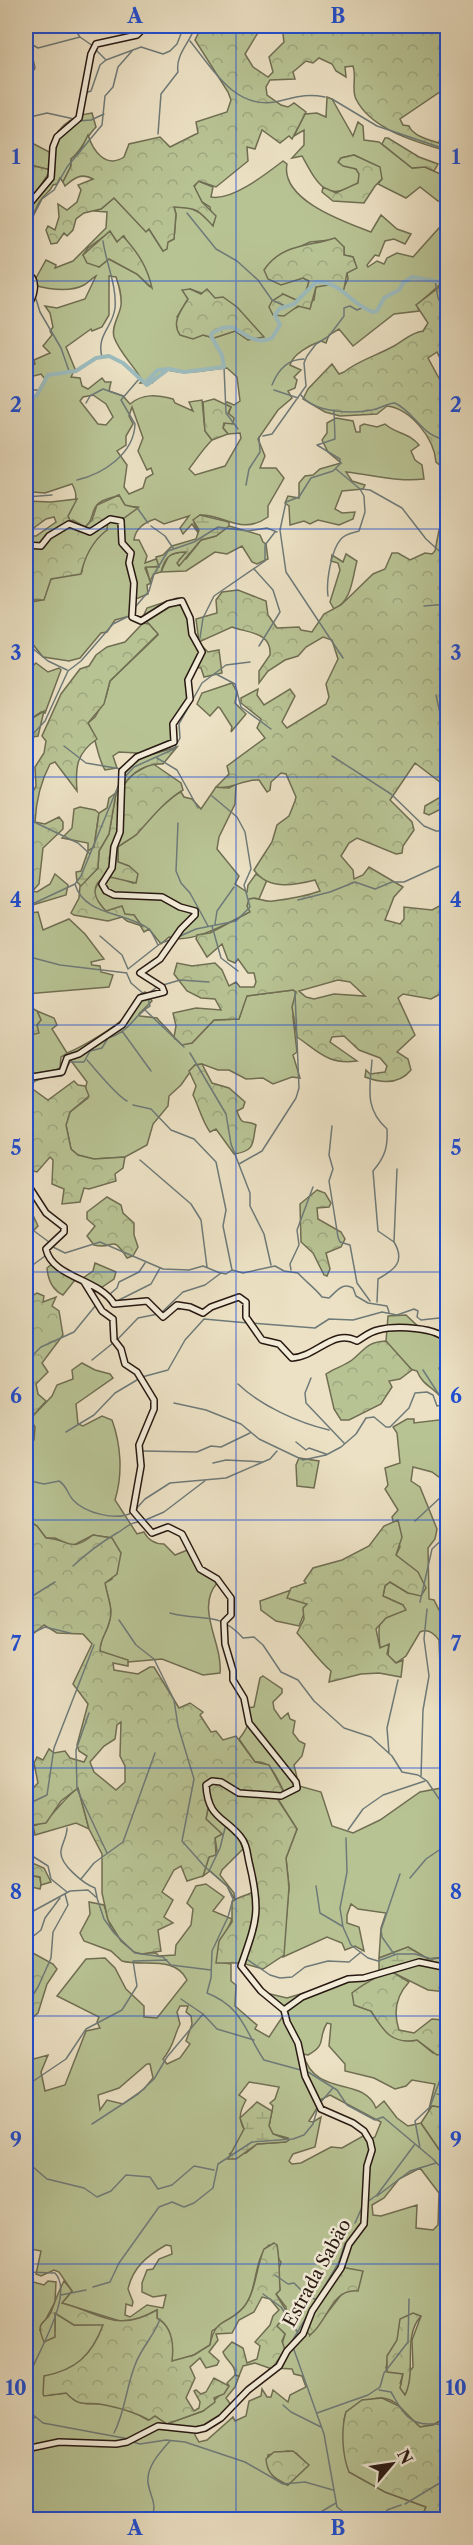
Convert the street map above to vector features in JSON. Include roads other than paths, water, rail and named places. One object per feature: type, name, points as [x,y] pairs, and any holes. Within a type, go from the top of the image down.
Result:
[{"type":"street","points":[[26,208],[51,178],[53,147],[59,134],[78,120],[91,54],[96,44],[137,35],[146,26]]},
{"type":"street","points":[[26,273],[32,277],[34,283],[33,295],[26,308]]},
{"type":"street","points":[[26,545],[41,546],[49,536],[69,524],[90,532],[110,519],[121,521],[122,543],[131,553],[129,563],[134,583],[132,617],[141,621],[168,604],[182,602],[190,618],[192,634],[202,652],[188,680],[190,699],[173,724],[174,742],[168,747],[138,757],[122,771],[120,832],[114,847],[112,868],[102,884],[106,891],[114,895],[162,897],[182,908],[194,909],[195,915],[181,929],[160,959],[140,973],[162,987],[164,992],[140,998],[123,1025],[79,1054],[69,1057],[62,1072],[26,1078]]},
{"type":"street","points":[[26,1182],[46,1213],[64,1227],[64,1232],[46,1249],[47,1254],[58,1269],[76,1275],[105,1293],[114,1304],[147,1301],[163,1317],[177,1305],[190,1307],[202,1313],[235,1297],[241,1298],[246,1302],[247,1319],[261,1338],[279,1344],[291,1357],[304,1355],[342,1337],[359,1340],[381,1329],[416,1328],[442,1335],[447,1342]]},
{"type":"street","points":[[84,1282],[102,1311],[113,1319],[114,1340],[126,1364],[137,1372],[154,1400],[154,1409],[140,1445],[141,1466],[133,1511],[152,1533],[168,1527],[182,1534],[200,1569],[217,1579],[231,1598],[231,1615],[224,1622],[225,1644],[233,1671],[233,1680],[244,1698],[249,1723],[296,1782],[297,1788],[280,1796],[239,1793],[221,1782],[212,1781],[206,1785],[210,1804],[217,1817],[242,1837],[247,1847],[253,1876],[257,1907],[255,1930],[241,1966],[261,1991],[284,2010],[302,1997],[348,1978],[363,1978],[419,1962],[447,1968]]},
{"type":"street","name":"Estrada Sabäo","points":[[26,2449],[58,2442],[127,2442],[158,2426],[196,2430],[205,2428],[221,2418],[248,2390],[279,2366],[287,2351],[303,2334],[312,2311],[341,2268],[349,2244],[364,2224],[367,2166],[372,2150],[364,2131],[353,2123],[321,2109],[305,2076],[298,2043],[287,2022],[284,2010]]},
{"type":"waterway","points":[[72,26],[80,37],[93,46]]},
{"type":"waterway","points":[[85,93],[91,91],[100,65],[106,60],[141,47],[163,54],[170,51],[177,44],[184,26]]},
{"type":"waterway","points":[[158,134],[161,94],[178,72],[179,59],[195,26]]},
{"type":"waterway","points":[[26,41],[38,48],[80,37]]},
{"type":"waterway","points":[[190,41],[225,84],[248,99],[275,102],[305,96],[325,97]]},
{"type":"waterway","points":[[26,82],[35,68],[33,59],[27,51],[29,45]]},
{"type":"waterway","points":[[96,50],[105,59]]},
{"type":"waterway","points":[[26,230],[42,199],[54,190],[67,167],[102,125],[105,96],[113,87],[118,67],[132,51]]},
{"type":"waterway","points":[[332,99],[377,126],[448,150]]},
{"type":"waterway","points":[[26,118],[47,113],[74,119]]},
{"type":"waterway","points":[[78,121],[91,120],[104,114]]},
{"type":"waterway","points":[[187,213],[216,249],[237,261],[258,280],[272,300],[285,306]]},
{"type":"waterway","points":[[102,357],[101,343],[115,308],[113,283],[103,241]]},
{"type":"waterway","points":[[145,383],[158,370],[169,369],[184,372],[224,367],[222,355],[211,336],[212,333],[222,328],[232,327],[255,340],[272,338],[280,325],[275,315],[279,309],[294,304],[316,282],[333,285],[365,309],[373,312],[377,311],[384,298],[399,290],[403,283],[412,277],[441,282],[448,279]]},
{"type":"waterway","points":[[435,280],[438,298],[448,318]]},
{"type":"waterway","points":[[36,299],[40,312],[61,348],[69,371]]},
{"type":"waterway","points":[[263,436],[272,434],[306,386],[304,363],[307,356],[316,344],[329,336],[344,316],[344,308],[350,306],[357,310],[364,307]]},
{"type":"waterway","points":[[26,402],[37,395],[48,375],[76,371],[96,358],[109,356],[123,363],[147,385],[166,371]]},
{"type":"waterway","points":[[272,385],[284,366],[304,359]]},
{"type":"waterway","points":[[224,367],[226,413],[238,429]]},
{"type":"waterway","points":[[77,480],[107,468],[129,445],[135,424],[121,400],[139,379]]},
{"type":"waterway","points":[[86,403],[90,396],[103,389],[123,396]]},
{"type":"waterway","points":[[26,390],[39,390]]},
{"type":"waterway","points":[[274,390],[298,398]]},
{"type":"waterway","points":[[301,395],[315,406],[345,412],[372,410],[395,403],[432,435],[448,440]]},
{"type":"waterway","points":[[334,410],[335,439],[317,445],[340,459],[340,464],[333,471],[311,478],[299,497],[286,502],[280,530],[286,572],[343,658]]},
{"type":"waterway","points":[[246,485],[249,469],[260,452],[259,437]]},
{"type":"waterway","points":[[328,596],[329,575],[337,544],[343,537],[359,531],[365,512],[364,496],[360,489],[336,469]]},
{"type":"waterway","points":[[361,489],[370,490],[402,508],[426,539],[448,559]]},
{"type":"waterway","points":[[26,497],[52,495]]},
{"type":"waterway","points":[[138,509],[148,523]]},
{"type":"waterway","points":[[151,526],[165,536],[173,548]]},
{"type":"waterway","points":[[136,606],[149,591],[154,574],[168,551],[194,542],[218,527],[248,531],[267,528],[277,532]]},
{"type":"waterway","points":[[200,638],[203,618],[214,596],[265,561],[265,545],[275,532]]},
{"type":"waterway","points":[[254,569],[273,590],[280,612],[259,646]]},
{"type":"waterway","points":[[424,606],[448,604]]},
{"type":"waterway","points":[[26,738],[45,721],[68,671],[81,661],[113,624],[129,616]]},
{"type":"waterway","points":[[26,643],[48,661],[67,670]]},
{"type":"waterway","points":[[124,778],[134,767],[174,749],[180,738],[179,724],[202,683],[226,665],[250,662]]},
{"type":"waterway","points":[[216,674],[235,684],[241,707],[271,729]]},
{"type":"waterway","points":[[436,695],[448,750]]},
{"type":"waterway","points":[[26,758],[31,747],[30,737]]},
{"type":"waterway","points":[[64,746],[86,763],[121,769]]},
{"type":"waterway","points":[[332,756],[391,794],[424,826],[436,831],[448,831]]},
{"type":"waterway","points":[[157,758],[177,770],[198,808]]},
{"type":"waterway","points":[[26,907],[75,884],[81,876],[119,784]]},
{"type":"waterway","points":[[178,937],[196,929],[236,921],[250,907],[244,885],[251,869],[245,832],[237,817],[212,796]]},
{"type":"waterway","points":[[32,821],[78,843],[90,854]]},
{"type":"waterway","points":[[178,823],[176,871],[208,926]]},
{"type":"waterway","points":[[298,900],[330,892],[355,882],[375,889],[392,882],[404,882],[448,862]]},
{"type":"waterway","points":[[75,884],[87,902],[107,912],[140,923],[149,929],[158,945]]},
{"type":"waterway","points":[[215,924],[217,911],[234,887]]},
{"type":"waterway","points":[[212,926],[221,958],[238,971]]},
{"type":"waterway","points":[[100,936],[122,955],[128,969]]},
{"type":"waterway","points":[[128,969],[161,943],[170,940]]},
{"type":"waterway","points":[[26,956],[60,965],[127,973]]},
{"type":"waterway","points":[[127,974],[131,983],[145,995]]},
{"type":"waterway","points":[[163,985],[180,980],[209,982]]},
{"type":"waterway","points":[[149,993],[157,987]]},
{"type":"waterway","points":[[239,1164],[262,1151],[296,1098],[299,1088],[295,992]]},
{"type":"waterway","points":[[52,1077],[62,1076],[70,1062],[84,1062],[90,1051],[102,1048],[108,1038],[121,1032],[150,1006],[148,998]]},
{"type":"waterway","points":[[145,1010],[184,1047]]},
{"type":"waterway","points":[[122,1031],[151,1071]]},
{"type":"waterway","points":[[190,1053],[226,1114],[231,1144],[250,1193],[250,1206],[264,1234],[271,1265]]},
{"type":"waterway","points":[[87,1060],[127,1101]]},
{"type":"waterway","points":[[372,1060],[370,1097],[375,1113],[387,1129],[385,1152],[373,1171],[378,1231],[394,1242]]},
{"type":"waterway","points":[[28,1089],[35,1081],[44,1078]]},
{"type":"waterway","points":[[26,1085],[32,1102],[26,1120]]},
{"type":"waterway","points":[[133,1105],[151,1109],[171,1130],[194,1139],[216,1162],[226,1210],[223,1226],[232,1270]]},
{"type":"waterway","points":[[332,1126],[329,1155],[333,1169],[329,1181],[338,1237],[340,1242],[350,1245],[357,1283],[370,1301]]},
{"type":"waterway","points":[[140,1160],[191,1204],[201,1220],[207,1267]]},
{"type":"waterway","points":[[377,1302],[378,1279],[393,1269],[399,1255],[394,1242],[397,1169]]},
{"type":"waterway","points":[[291,1270],[290,1264],[299,1245],[297,1230],[313,1187]]},
{"type":"waterway","points":[[26,1225],[49,1242]]},
{"type":"waterway","points":[[53,1247],[65,1253],[100,1242],[163,1269],[189,1270],[203,1266],[220,1273]]},
{"type":"waterway","points":[[26,1270],[45,1256]]},
{"type":"waterway","points":[[110,1294],[117,1288],[119,1282],[139,1272],[145,1263]]},
{"type":"waterway","points":[[162,1312],[183,1292],[205,1285],[221,1273],[226,1274],[232,1270],[243,1273],[275,1266],[284,1271],[298,1273],[322,1297],[329,1298],[340,1288],[349,1286],[353,1288],[356,1296],[368,1303],[387,1306],[389,1312]]},
{"type":"waterway","points":[[119,1300],[151,1284],[160,1268]]},
{"type":"waterway","points":[[448,1281],[448,1292]]},
{"type":"waterway","points":[[26,1362],[41,1347],[74,1332],[96,1305]]},
{"type":"waterway","points":[[252,1323],[315,1328],[329,1319],[353,1320],[382,1312],[397,1315],[414,1309],[418,1311],[417,1317],[421,1320],[448,1317]]},
{"type":"waterway","points":[[116,1341],[138,1318],[158,1314]]},
{"type":"waterway","points":[[66,1432],[94,1415],[115,1393],[142,1377],[168,1370],[185,1340],[204,1319],[248,1323]]},
{"type":"waterway","points":[[92,1360],[113,1343]]},
{"type":"waterway","points":[[423,1370],[445,1404]]},
{"type":"waterway","points":[[311,1378],[305,1393],[306,1403],[344,1443]]},
{"type":"waterway","points":[[238,1384],[281,1413],[329,1430]]},
{"type":"waterway","points":[[174,1403],[206,1410],[241,1424],[259,1439],[303,1460],[326,1455],[341,1447],[356,1434],[366,1418],[374,1417],[386,1427],[390,1427],[409,1408],[415,1393],[427,1392],[433,1395],[437,1406],[448,1404]]},
{"type":"waterway","points":[[143,1451],[197,1452],[211,1446],[221,1447],[250,1433]]},
{"type":"waterway","points":[[296,1442],[306,1450],[309,1448],[326,1454]]},
{"type":"waterway","points":[[135,1510],[145,1499],[170,1483],[226,1478],[270,1459],[277,1451]]},
{"type":"waterway","points":[[213,1463],[226,1460],[263,1462]]},
{"type":"waterway","points":[[26,1480],[44,1484],[59,1481],[78,1505],[93,1512],[109,1516],[131,1513]]},
{"type":"waterway","points":[[143,1521],[164,1512],[206,1480]]},
{"type":"waterway","points":[[415,1521],[441,1497],[448,1486]]},
{"type":"waterway","points":[[73,1566],[105,1540],[138,1522]]},
{"type":"waterway","points":[[420,1602],[432,1549],[448,1534]]},
{"type":"waterway","points":[[26,1600],[55,1582]]},
{"type":"waterway","points":[[421,1777],[423,1710],[429,1676],[424,1639],[427,1609]]},
{"type":"waterway","points":[[170,1613],[217,1620],[234,1629],[243,1638],[254,1637],[263,1645],[281,1672],[298,1680],[314,1701],[344,1728],[371,1737],[392,1756],[402,1772],[418,1775],[427,1781],[448,1812]]},
{"type":"waterway","points":[[119,1620],[136,1645],[154,1659],[174,1700],[178,1726],[194,1779],[182,1841],[205,1867],[227,1886],[233,1899],[228,1917],[212,1951],[211,1978],[207,1993],[228,2005],[236,2013],[264,2060],[308,2072],[337,2090],[347,2105],[375,2120],[383,2117],[433,2159],[448,2175]]},
{"type":"waterway","points":[[26,1636],[45,1627],[70,1633]]},
{"type":"waterway","points":[[26,1805],[47,1795],[54,1748],[94,1645]]},
{"type":"waterway","points":[[389,1753],[387,1728],[398,1680]]},
{"type":"waterway","points":[[89,1713],[76,1750],[77,1789],[107,1853]]},
{"type":"waterway","points":[[81,1879],[94,1863],[123,1842],[155,1753]]},
{"type":"waterway","points":[[348,1830],[363,1809],[383,1795],[425,1781]]},
{"type":"waterway","points":[[67,1828],[61,1856],[73,1873],[95,1888],[97,1897]]},
{"type":"waterway","points":[[209,1871],[220,1848],[225,1828]]},
{"type":"waterway","points":[[346,1838],[347,1872],[340,1908],[343,1927],[351,1945],[368,1958],[378,1961],[397,1954],[415,1954],[432,1959],[448,1957]]},
{"type":"waterway","points":[[410,1878],[426,1859],[448,1844]]},
{"type":"waterway","points":[[26,1852],[48,1866],[51,1879],[67,1892]]},
{"type":"waterway","points":[[394,1954],[382,1937],[381,1930],[400,1874]]},
{"type":"waterway","points":[[316,1886],[320,1913],[342,1926]]},
{"type":"waterway","points":[[26,1915],[70,1891],[88,1890],[97,1898],[104,1919],[114,1933],[135,1953],[163,1957],[171,1965],[211,1970]]},
{"type":"waterway","points":[[26,2006],[38,1987],[51,1958],[53,1932],[68,1905],[65,1894]]},
{"type":"waterway","points":[[26,1942],[41,1930],[45,1918],[60,1898]]},
{"type":"waterway","points":[[245,1958],[270,1975],[280,1978],[292,1977],[305,1967],[328,1961],[349,1962],[361,1952]]},
{"type":"waterway","points":[[26,2086],[66,2059],[86,2029],[122,2010],[137,1986],[133,1961],[167,1960]]},
{"type":"waterway","points":[[439,1988],[447,1970]]},
{"type":"waterway","points":[[181,1999],[203,2014],[217,2029],[254,2040]]},
{"type":"waterway","points":[[92,2124],[138,2094],[154,2079],[167,2057],[203,2014]]},
{"type":"waterway","points":[[420,2148],[415,2121],[430,2107],[448,2058]]},
{"type":"waterway","points":[[320,2103],[333,2088]]},
{"type":"waterway","points":[[437,2094],[448,2097]]},
{"type":"waterway","points":[[93,2287],[110,2282],[119,2263],[159,2207],[172,2202],[184,2207],[194,2203],[213,2188],[218,2164],[252,2142],[293,2139],[304,2135],[313,2124],[318,2107]]},
{"type":"waterway","points":[[367,2202],[377,2195],[415,2144]]},
{"type":"waterway","points":[[26,2161],[47,2179],[84,2188],[97,2197],[111,2191],[126,2175],[150,2177],[158,2189],[172,2185],[194,2166],[214,2170]]},
{"type":"waterway","points":[[377,2196],[410,2171],[436,2163]]},
{"type":"waterway","points":[[355,2223],[363,2205]]},
{"type":"waterway","points":[[291,2343],[339,2262],[345,2243]]},
{"type":"waterway","points":[[26,2272],[55,2273],[60,2283],[57,2311],[26,2384]]},
{"type":"waterway","points":[[275,2275],[288,2284],[294,2283],[307,2296],[315,2299]]},
{"type":"waterway","points":[[61,2295],[86,2290]]},
{"type":"waterway","points":[[263,2294],[281,2307],[298,2333]]},
{"type":"waterway","points":[[317,2413],[368,2395],[380,2387],[384,2373],[408,2342],[409,2299]]},
{"type":"waterway","points":[[114,2433],[121,2417],[135,2365],[160,2319]]},
{"type":"waterway","points":[[293,2347],[324,2434],[337,2507],[354,2520]]},
{"type":"waterway","points":[[379,2390],[391,2392],[401,2409],[415,2422],[448,2426]]},
{"type":"waterway","points":[[26,2401],[32,2414],[43,2423],[129,2439]]},
{"type":"waterway","points":[[283,2405],[291,2412],[321,2427]]},
{"type":"waterway","points":[[26,2421],[36,2417]]},
{"type":"waterway","points":[[133,2442],[140,2444],[166,2440],[185,2442],[245,2462],[283,2484],[305,2482],[333,2490]]},
{"type":"waterway","points":[[152,2520],[154,2504],[148,2483],[149,2471],[170,2441]]},
{"type":"waterway","points":[[405,2504],[448,2478]]},
{"type":"waterway","points":[[307,2520],[336,2503]]},
{"type":"waterway","points":[[383,2520],[387,2510],[401,2505]]}]
